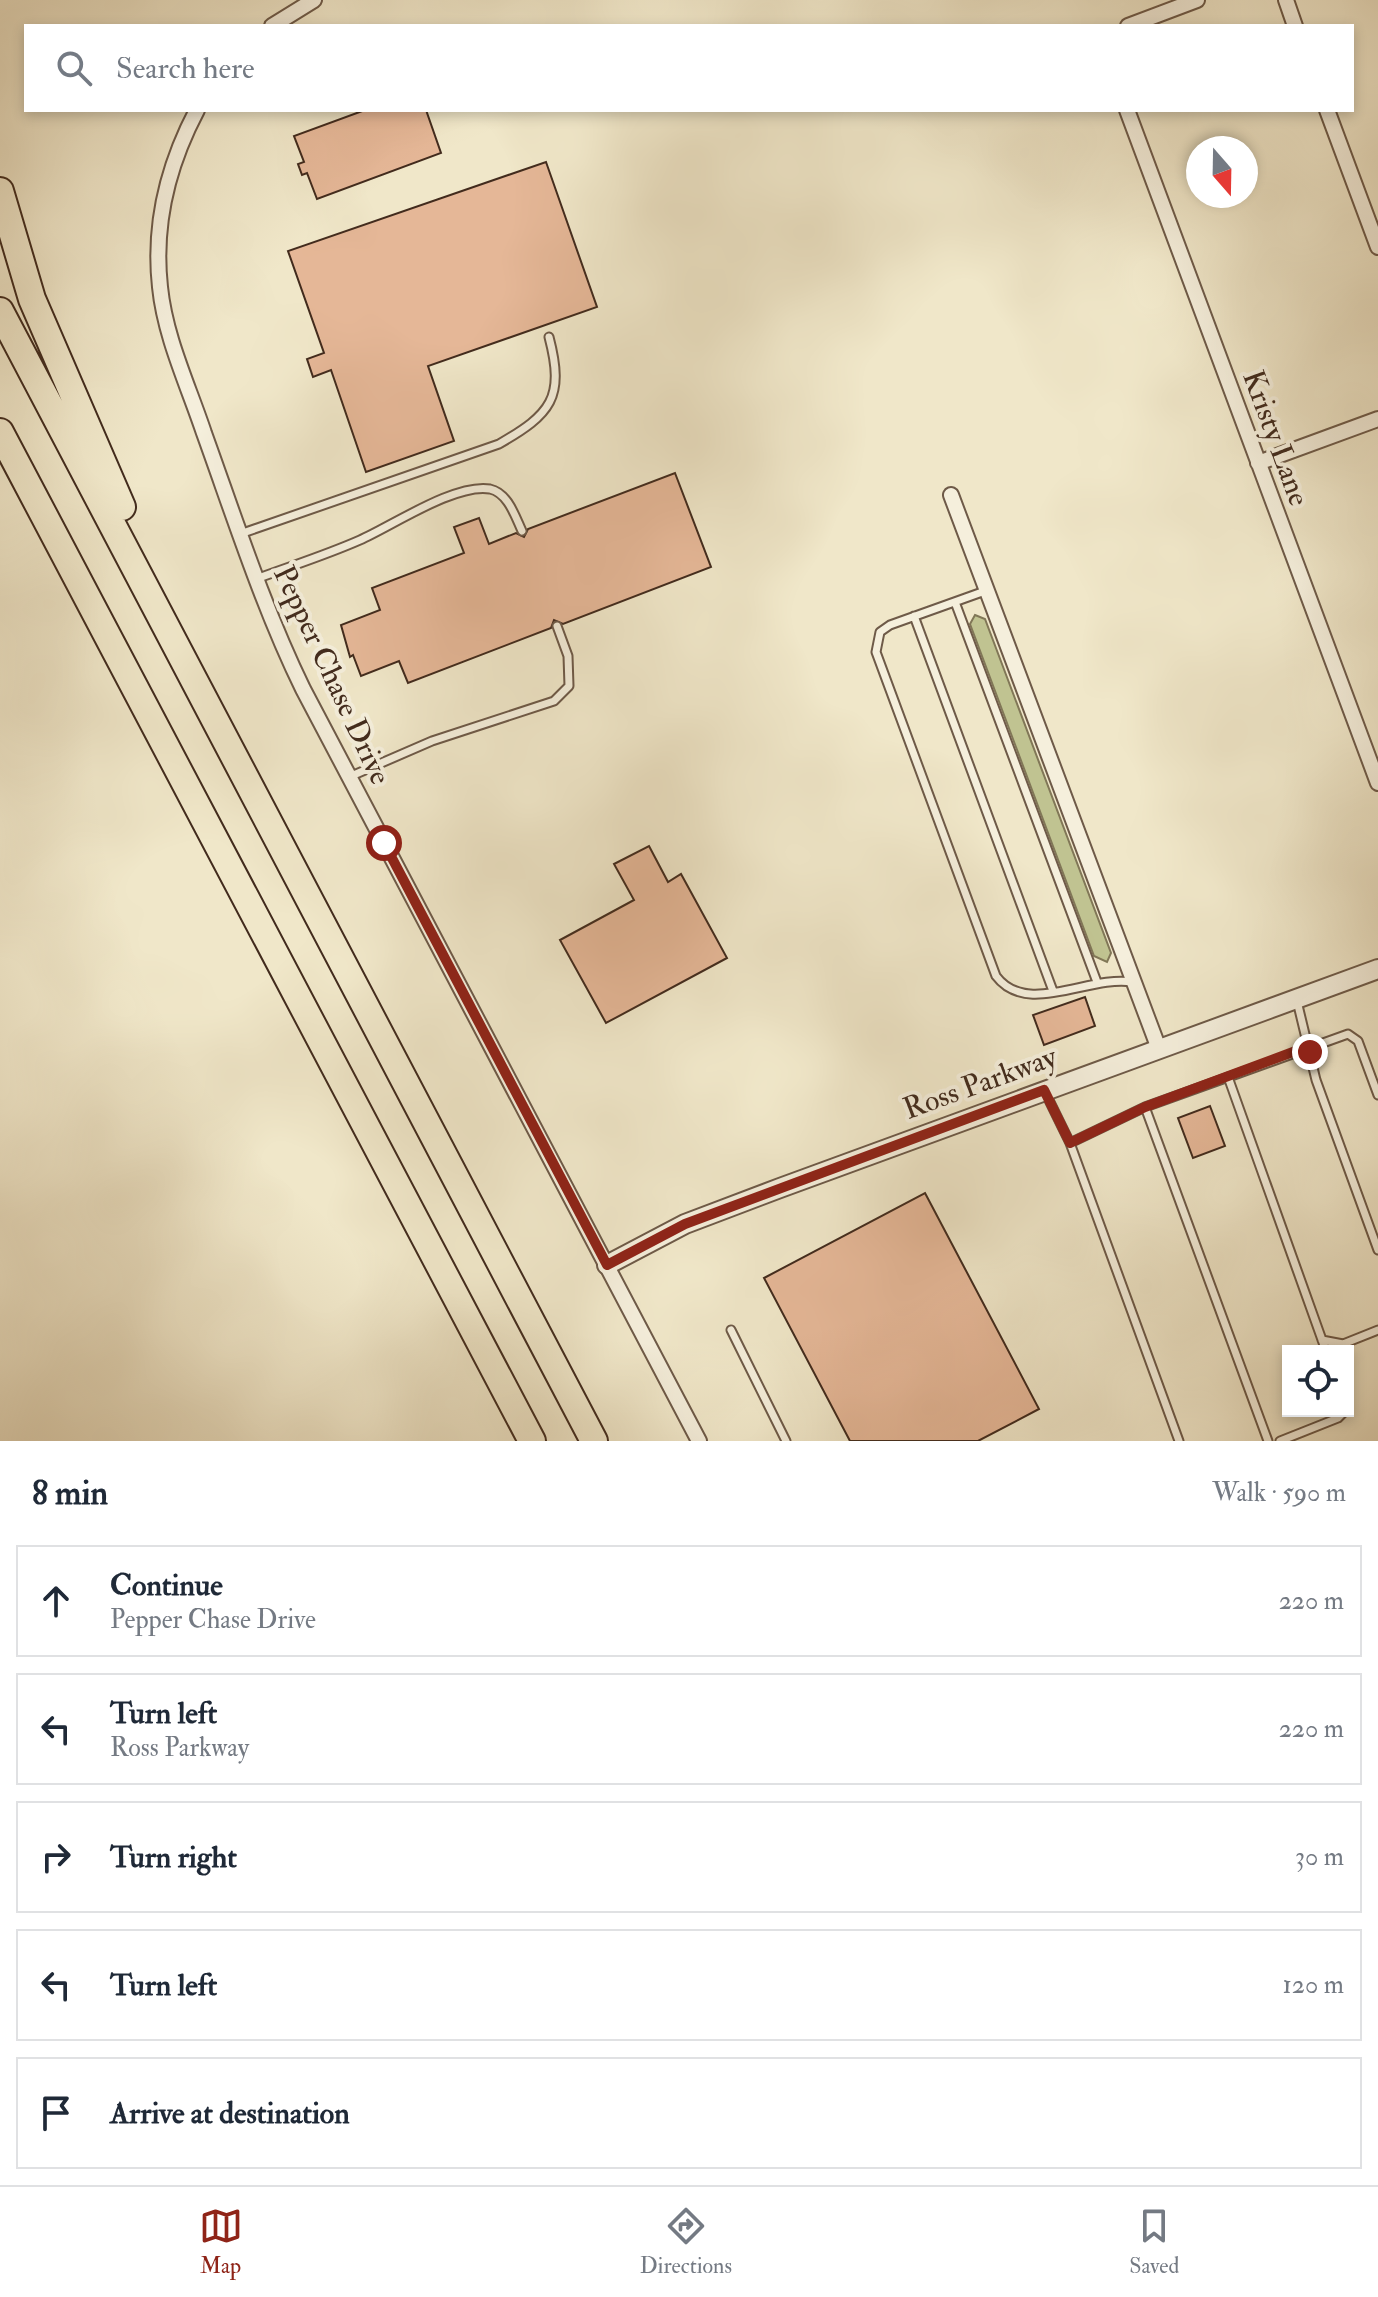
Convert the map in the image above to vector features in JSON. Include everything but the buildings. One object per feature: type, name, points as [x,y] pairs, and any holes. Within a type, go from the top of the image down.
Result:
[{"type":"highway","points":[[0,191],[32,299],[131,527],[146,587]]},
{"type":"highway","points":[[0,311],[594,1441]]},
{"type":"highway","points":[[0,432],[532,1441]]},
{"type":"highway","points":[[0,468],[241,890]]},
{"type":"street","points":[[275,24],[314,0]]},
{"type":"street","points":[[1133,24],[1197,0]]},
{"type":"street","points":[[1286,0],[1294,24]]},
{"type":"street","name":"Pepper Chase Drive","points":[[196,112],[167,182],[159,240],[160,287],[176,353],[256,579],[289,661],[699,1441]]},
{"type":"street","name":"Kristy Lane","points":[[1128,112],[1378,783]]},
{"type":"street","points":[[1328,112],[1378,247]]},
{"type":"street","points":[[1258,463],[1378,419]]},
{"type":"street","points":[[951,495],[1159,1049]]},
{"type":"street","name":"Ross Parkway","points":[[607,1265],[685,1224],[1378,969]]},
{"type":"lane","points":[[240,534],[499,444],[524,429],[543,414],[555,395],[557,380],[549,337]]},
{"type":"lane","points":[[256,579],[360,540],[442,500],[473,490],[491,489],[504,497],[522,531]]},
{"type":"lane","points":[[985,591],[914,616],[880,632],[877,656],[996,976],[1004,987],[1018,994],[1097,982],[1132,982]]},
{"type":"lane","points":[[955,602],[1097,982]]},
{"type":"lane","points":[[914,616],[1053,991]]},
{"type":"lane","points":[[349,777],[432,741],[554,701],[569,686],[570,668],[557,626]]},
{"type":"lane","points":[[1297,999],[1316,1080],[1378,1250]]},
{"type":"lane","points":[[1070,1143],[1145,1107],[1341,1035],[1354,1035],[1378,1095]]},
{"type":"lane","points":[[1228,1077],[1324,1345]]},
{"type":"lane","points":[[1044,1090],[1070,1143],[1179,1441]]},
{"type":"lane","points":[[1145,1107],[1268,1441]]},
{"type":"lane","points":[[731,1330],[786,1441]]},
{"type":"lane","points":[[1322,1340],[1343,1344],[1378,1330]]},
{"type":"lane","points":[[1280,1441],[1339,1417]]},
{"type":"green space","points":[[975,615],[985,619],[1111,953],[1107,962],[1094,956],[970,624]]},
{"type":"route","points":[[384,843],[607,1265],[685,1224],[1044,1090],[1070,1143],[1145,1107],[1309,1046],[1310,1052]]}]
